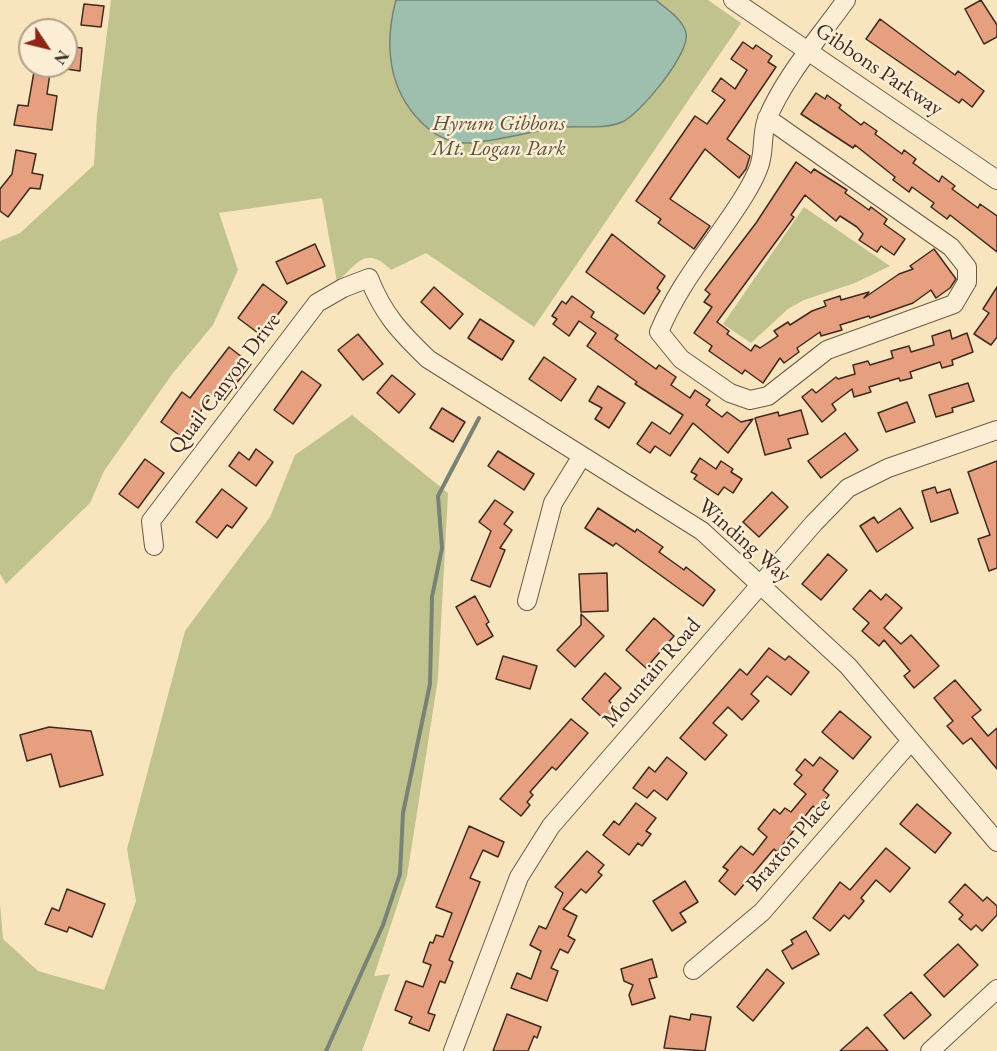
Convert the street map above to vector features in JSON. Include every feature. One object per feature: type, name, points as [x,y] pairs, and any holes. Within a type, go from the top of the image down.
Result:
[{"type":"street","name":"Gibbons Parkway","points":[[733,0],[997,180]]},
{"type":"street","points":[[767,118],[951,247],[967,267],[967,282],[954,303],[827,350],[768,396],[750,400],[730,393],[681,359],[659,333],[669,306],[742,200],[761,160],[762,139],[767,118],[809,52],[846,0]]},
{"type":"street","name":"Winding Way","points":[[369,278],[379,304],[394,326],[428,359],[702,531],[848,666],[997,843]]},
{"type":"street","name":"Quail Canyon Drive","points":[[154,546],[152,521],[317,303],[343,288],[369,278]]},
{"type":"street","name":"Mountain Road","points":[[453,1051],[519,877],[551,826],[814,523],[848,488],[888,468],[997,430]]},
{"type":"street","points":[[526,601],[553,503],[582,456]]},
{"type":"street","name":"Braxton Place","points":[[693,970],[762,912],[910,742]]},
{"type":"street","points":[[930,1051],[997,989]]},
{"type":"green space","name":"Hyrum Gibbons Mt. Logan Park","points":[[111,0],[708,0],[741,23],[534,327],[426,253],[391,270],[382,262],[368,258],[356,264],[337,282],[322,198],[219,213],[238,270],[213,325],[173,373],[104,471],[90,503],[6,584],[0,574],[0,241],[20,233],[94,165],[97,115]]},
{"type":"green space","points":[[804,207],[890,266],[855,283],[804,300],[788,309],[751,343],[723,324]]},
{"type":"green space","points":[[352,415],[448,493],[438,679],[407,876],[374,976],[390,974],[362,1051],[0,1051],[0,903],[3,939],[38,971],[104,990],[136,901],[127,849],[185,631],[270,517],[295,455]]},
{"type":"shaded area","points":[[396,0],[656,0],[681,23],[686,33],[685,42],[672,68],[651,96],[622,122],[597,127],[554,128],[474,143],[458,143],[435,134],[421,122],[401,95],[395,80],[390,49],[390,33]]},
{"type":"building","points":[[981,0],[997,25],[997,37],[984,44],[965,9]]},
{"type":"building","points":[[84,4],[104,6],[101,27],[81,25]]},
{"type":"building","points":[[880,19],[955,75],[958,71],[984,91],[972,107],[962,99],[959,103],[866,39]]},
{"type":"building","points":[[743,42],[753,49],[756,45],[772,56],[768,62],[776,67],[727,139],[750,156],[746,169],[739,178],[705,149],[670,199],[710,226],[694,249],[658,223],[661,219],[636,201],[695,116],[707,124],[725,100],[712,91],[721,78],[735,89],[747,70],[731,59]]},
{"type":"building","points":[[78,48],[82,48],[80,71],[78,71]]},
{"type":"building","points":[[33,78],[49,78],[47,94],[57,96],[52,130],[14,125],[18,105],[28,106]]},
{"type":"building","points":[[816,93],[825,99],[827,95],[841,105],[839,108],[861,125],[864,122],[877,131],[875,134],[902,154],[904,150],[916,159],[913,163],[939,182],[942,176],[955,186],[952,189],[978,208],[980,204],[997,216],[997,252],[950,215],[947,219],[931,207],[934,203],[912,187],[909,192],[893,180],[895,177],[855,145],[853,148],[801,114]]},
{"type":"building","points":[[16,150],[36,154],[32,173],[43,175],[40,189],[30,188],[8,217],[0,211],[0,189],[12,174]]},
{"type":"building","points":[[796,162],[811,173],[814,169],[847,190],[845,193],[869,210],[871,207],[887,219],[884,224],[905,239],[894,255],[881,246],[877,252],[859,240],[863,234],[857,227],[840,216],[836,221],[805,195],[791,215],[794,217],[717,322],[729,331],[727,334],[751,351],[755,345],[760,348],[778,336],[774,331],[788,322],[790,325],[812,311],[826,306],[824,301],[840,296],[841,300],[869,292],[864,298],[899,274],[913,269],[910,266],[934,249],[956,279],[950,288],[936,298],[931,290],[913,303],[870,318],[869,316],[840,325],[842,330],[821,336],[820,332],[797,348],[799,352],[784,363],[780,358],[763,383],[745,370],[742,374],[709,351],[712,346],[694,333],[712,307],[704,302],[710,294],[705,290],[756,223]]},
{"type":"building","points":[[612,234],[665,276],[657,288],[660,291],[644,314],[586,272]]},
{"type":"building","points":[[315,244],[325,266],[287,284],[276,262]]},
{"type":"building","points":[[263,284],[287,302],[262,336],[238,318]]},
{"type":"building","points":[[434,287],[463,314],[450,329],[421,302]]},
{"type":"building","points":[[997,287],[997,337],[991,345],[974,334],[989,313],[983,309]]},
{"type":"building","points":[[572,296],[594,312],[591,317],[618,335],[615,339],[656,369],[659,365],[676,377],[671,385],[690,398],[695,390],[710,400],[706,405],[722,417],[727,412],[741,422],[753,419],[728,453],[693,423],[670,456],[655,446],[650,453],[637,444],[652,422],[670,434],[683,415],[635,384],[637,382],[587,346],[596,333],[579,321],[569,336],[553,324],[557,319],[552,316],[562,301],[566,304]]},
{"type":"building","points":[[480,319],[514,341],[502,360],[468,338]]},
{"type":"building","points":[[950,330],[952,339],[967,333],[973,352],[952,360],[953,365],[942,368],[940,362],[910,372],[912,378],[900,381],[899,378],[869,387],[871,392],[854,397],[852,389],[832,404],[836,410],[822,422],[802,397],[812,389],[816,393],[836,377],[838,379],[855,374],[853,365],[868,361],[870,365],[893,358],[891,351],[909,346],[911,352],[934,345],[932,336]]},
{"type":"building","points":[[358,334],[383,364],[363,380],[338,350]]},
{"type":"building","points":[[229,347],[251,364],[224,400],[214,392],[192,424],[198,428],[189,442],[161,422],[182,392],[190,398]]},
{"type":"building","points":[[544,357],[576,379],[561,401],[529,379]]},
{"type":"building","points":[[302,371],[321,385],[293,424],[274,410]]},
{"type":"building","points":[[392,375],[415,394],[399,413],[377,393]]},
{"type":"building","points":[[968,383],[974,401],[952,408],[953,412],[936,417],[929,395]]},
{"type":"building","points":[[598,386],[625,403],[609,428],[595,419],[602,408],[589,401]]},
{"type":"building","points":[[907,402],[915,422],[886,432],[878,413]]},
{"type":"building","points":[[442,408],[465,422],[453,442],[430,428]]},
{"type":"building","points":[[801,410],[808,434],[788,439],[791,448],[765,455],[755,418],[778,412],[779,416]]},
{"type":"building","points":[[845,433],[858,450],[821,478],[808,461]]},
{"type":"building","points":[[256,449],[273,462],[256,486],[229,466],[239,452],[249,460]]},
{"type":"building","points":[[498,451],[534,474],[524,490],[488,466]]},
{"type":"building","points":[[700,458],[716,469],[721,461],[733,469],[731,472],[742,479],[733,493],[724,487],[718,495],[694,479],[697,475],[691,472]]},
{"type":"building","points":[[145,459],[164,473],[138,508],[119,494]]},
{"type":"building","points":[[997,461],[997,568],[989,571],[978,539],[990,535],[968,472]]},
{"type":"building","points":[[935,487],[937,493],[950,489],[958,513],[931,522],[922,491]]},
{"type":"building","points":[[222,489],[247,508],[232,528],[227,525],[217,538],[196,522]]},
{"type":"building","points":[[772,492],[788,507],[759,537],[743,522]]},
{"type":"building","points":[[495,500],[513,512],[504,524],[512,530],[500,548],[505,550],[490,587],[471,580],[491,531],[479,522]]},
{"type":"building","points":[[598,508],[635,532],[637,529],[663,547],[659,552],[684,570],[686,567],[715,590],[703,606],[616,543],[613,546],[585,528]]},
{"type":"building","points":[[900,508],[913,528],[877,552],[860,526],[874,517],[878,523]]},
{"type":"building","points":[[828,554],[847,570],[821,600],[802,584]]},
{"type":"building","points":[[607,573],[608,611],[581,612],[579,574]]},
{"type":"building","points":[[870,590],[881,600],[886,594],[902,608],[884,628],[901,644],[911,635],[939,666],[914,688],[904,676],[910,671],[884,640],[879,646],[862,631],[869,623],[853,609]]},
{"type":"building","points":[[475,596],[489,622],[486,624],[493,636],[477,645],[456,607]]},
{"type":"building","points":[[581,614],[604,636],[575,667],[557,650],[581,625]]},
{"type":"building","points":[[654,618],[674,636],[646,668],[626,650]]},
{"type":"building","points":[[769,648],[785,660],[789,656],[809,672],[791,695],[767,676],[751,694],[759,701],[742,720],[728,707],[713,723],[727,735],[705,760],[680,738],[740,669],[747,675]]},
{"type":"building","points":[[503,656],[537,666],[530,689],[496,679]]},
{"type":"building","points":[[605,673],[621,688],[609,701],[617,709],[606,721],[582,699]]},
{"type":"building","points":[[955,680],[981,710],[972,717],[988,736],[997,728],[997,769],[971,738],[963,744],[947,726],[953,721],[934,698]]},
{"type":"building","points":[[840,711],[871,737],[853,759],[822,732]]},
{"type":"building","points":[[571,719],[588,733],[556,770],[552,767],[530,792],[533,795],[527,802],[530,805],[521,816],[500,799]]},
{"type":"building","points":[[49,727],[91,731],[103,775],[60,787],[51,754],[27,761],[20,735]]},
{"type":"building","points":[[667,757],[687,773],[667,800],[654,790],[647,798],[633,788],[649,767],[655,772]]},
{"type":"building","points":[[820,757],[838,771],[823,790],[829,795],[817,810],[813,806],[777,852],[774,849],[735,895],[719,881],[728,870],[723,867],[741,846],[753,855],[767,837],[758,829],[774,809],[780,814],[785,808],[791,812],[806,794],[794,784],[802,775],[796,770],[805,759],[813,766]]},
{"type":"building","points":[[636,803],[656,818],[646,831],[651,834],[642,846],[638,843],[629,855],[603,835],[614,821],[619,825]]},
{"type":"building","points":[[917,804],[951,833],[935,853],[900,824]]},
{"type":"building","points":[[469,826],[504,842],[498,857],[483,850],[470,878],[480,882],[449,960],[453,962],[445,983],[440,981],[428,1013],[435,1015],[429,1031],[409,1023],[412,1017],[395,1010],[406,981],[423,987],[431,965],[423,962],[430,942],[433,943],[436,935],[443,937],[452,913],[436,907]]},
{"type":"building","points":[[886,848],[910,868],[890,892],[876,880],[861,898],[864,901],[849,919],[844,915],[830,931],[813,918],[840,882],[850,890]]},
{"type":"building","points":[[587,851],[604,865],[598,872],[602,875],[586,893],[581,889],[563,909],[577,916],[568,936],[575,940],[568,953],[560,949],[551,968],[558,971],[547,1001],[511,988],[517,973],[531,979],[541,951],[530,945],[539,926],[546,929],[563,893],[555,887]]},
{"type":"building","points":[[685,881],[698,902],[680,913],[686,922],[672,931],[653,901]]},
{"type":"building","points":[[965,884],[983,901],[987,897],[997,906],[997,915],[982,931],[976,925],[971,930],[959,919],[963,915],[949,902]]},
{"type":"building","points":[[67,889],[105,904],[92,937],[69,927],[67,932],[45,924],[52,908],[59,911]]},
{"type":"building","points":[[806,931],[819,954],[792,969],[782,951],[793,944],[791,940]]},
{"type":"building","points":[[958,944],[978,965],[944,997],[924,975]]},
{"type":"building","points":[[652,959],[657,977],[649,979],[655,998],[632,1005],[629,995],[633,985],[624,981],[621,969]]},
{"type":"building","points":[[767,969],[784,983],[753,1021],[737,1007]]},
{"type":"building","points":[[911,992],[931,1015],[904,1039],[884,1015]]},
{"type":"building","points":[[507,1014],[541,1027],[537,1038],[534,1036],[528,1051],[493,1051]]},
{"type":"building","points":[[691,1014],[711,1017],[705,1051],[664,1048],[670,1016],[690,1020]]},
{"type":"building","points":[[867,1027],[888,1051],[840,1051]]},
{"type":"waterway","points":[[326,1051],[383,925],[400,874],[403,813],[430,684],[432,597],[442,548],[438,496],[479,418]]}]
